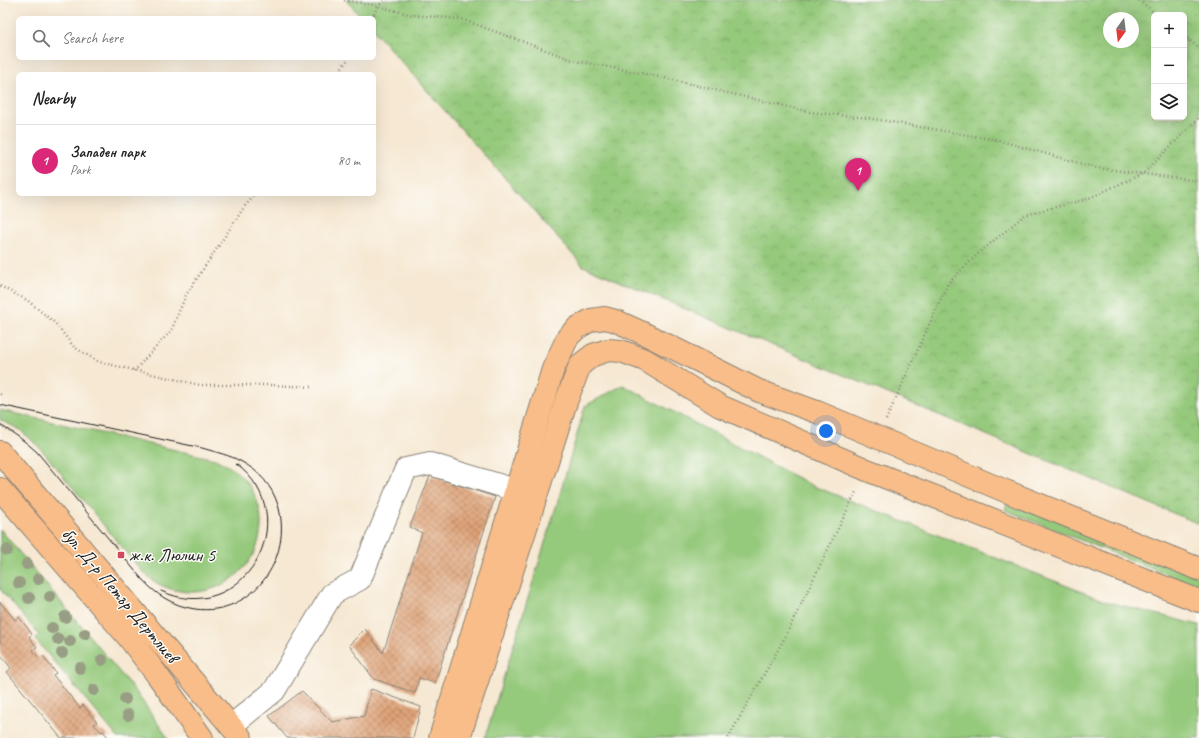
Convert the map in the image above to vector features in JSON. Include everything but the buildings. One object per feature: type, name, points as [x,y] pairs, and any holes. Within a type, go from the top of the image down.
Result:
[{"type":"main road","points":[[440,738],[553,368],[568,336],[577,328],[591,320],[605,318],[616,321],[759,391],[817,412],[1003,490],[1199,569]]},
{"type":"main road","points":[[459,738],[568,396],[580,365],[593,355],[608,350],[621,351],[645,360],[720,406],[867,470],[1199,601]]},
{"type":"main road","name":"бул. Д-р Петър Дертлиев","points":[[0,452],[236,732]]},
{"type":"main road","name":"бул. Д-р Петър Дертлиев","points":[[0,489],[129,638],[202,738]]},
{"type":"lane","points":[[236,732],[274,692],[332,594],[360,579],[406,469],[430,464],[515,490]]},
{"type":"path","points":[[344,0],[378,6],[412,15],[461,19],[576,61],[651,75],[810,112],[868,118],[997,140],[1097,168],[1199,181]]},
{"type":"path","points":[[373,16],[378,6],[385,0]]},
{"type":"path","points":[[1139,0],[1153,12]]},
{"type":"path","points":[[1187,38],[1199,48]]},
{"type":"path","points":[[338,72],[348,60]]},
{"type":"path","points":[[884,426],[948,283],[980,252],[1025,215],[1087,199],[1144,173],[1199,118]]},
{"type":"path","points":[[134,371],[171,331],[186,295],[245,206],[254,196]]},
{"type":"path","points":[[0,286],[27,300],[55,323],[74,347],[99,362],[200,385],[272,385],[312,387]]},
{"type":"path","points":[[728,738],[784,639],[857,490]]},
{"type":"green space","points":[[346,0],[1199,0],[1199,524],[583,266],[376,33],[376,16],[360,16]]},
{"type":"green space","points":[[623,385],[813,486],[1108,602],[1199,625],[1199,738],[485,738],[559,497],[585,406]]},
{"type":"green space","points":[[0,410],[215,459],[233,469],[245,480],[258,502],[261,521],[259,539],[252,556],[241,571],[227,582],[210,590],[190,592],[181,591],[167,588],[155,582],[135,563],[40,448],[19,429],[0,420]]},
{"type":"green space","points":[[1008,500],[1199,577],[1199,587],[1005,510]]},
{"type":"green space","points":[[0,529],[136,692],[168,738],[118,738],[35,639],[39,635],[0,589]]},
{"type":"tram line","points":[[0,405],[202,448],[242,462],[254,470],[264,480],[278,505],[281,525],[280,545],[274,563],[264,580],[251,594],[234,604],[216,609],[195,609],[172,602],[158,594],[141,578],[37,452],[19,437],[0,425]]},
{"type":"tram line","points":[[161,591],[190,599],[217,595],[239,581],[256,562],[265,537],[266,512],[257,486],[236,464]]},
{"type":"place","name":"Западен парк","points":[[858,191]]},
{"type":"place","name":"ж.к. Люлин 5","points":[[121,555]]}]
